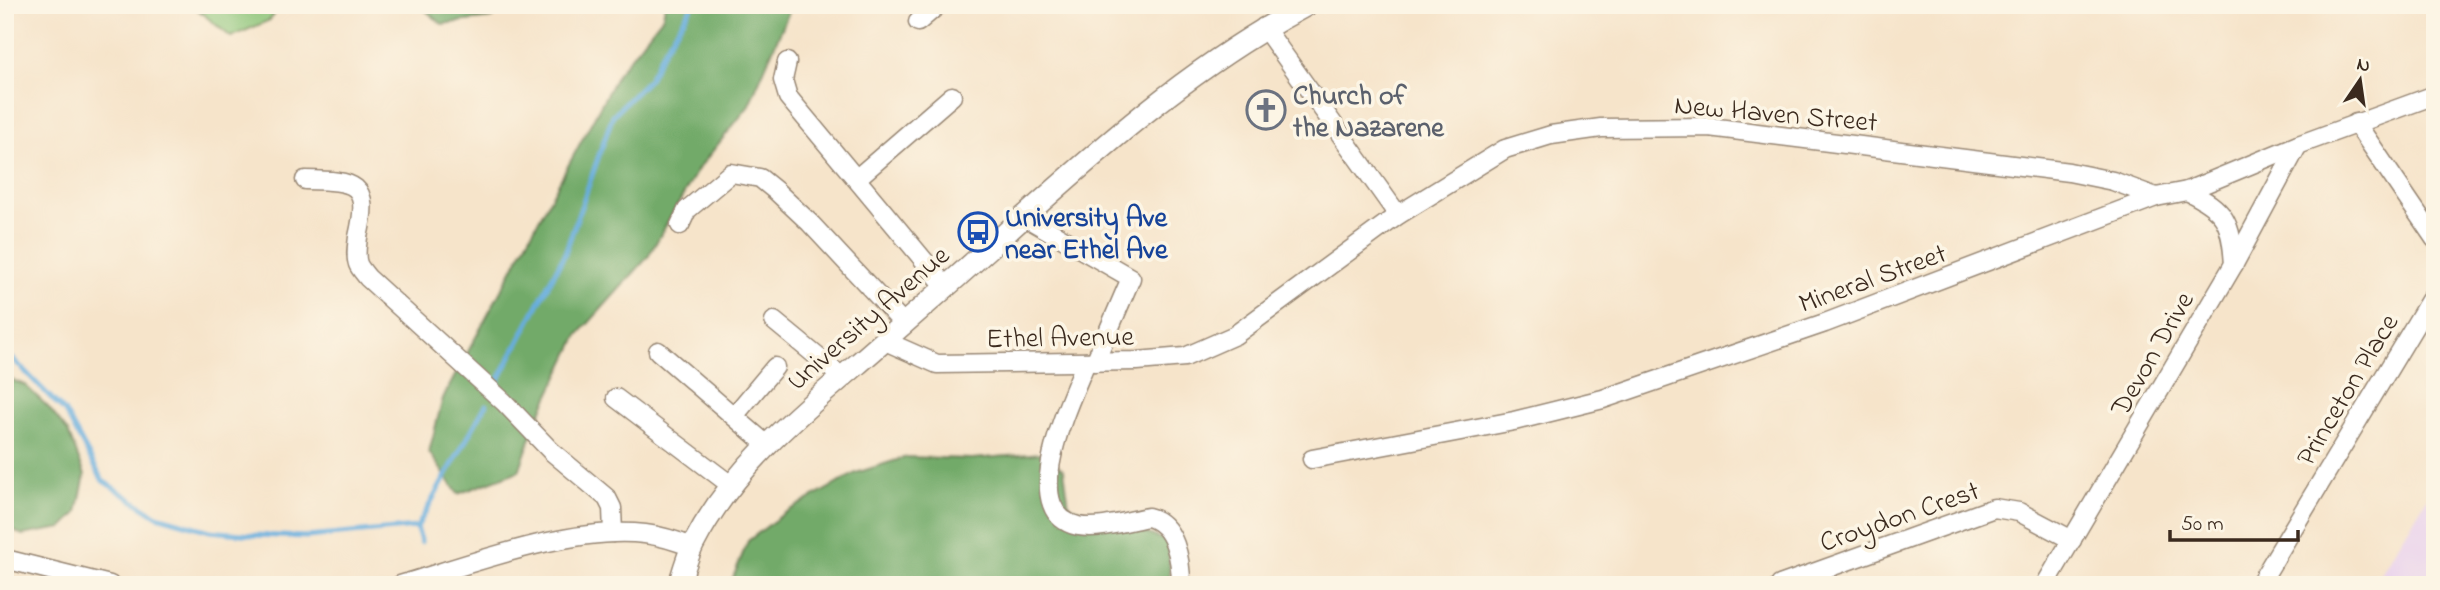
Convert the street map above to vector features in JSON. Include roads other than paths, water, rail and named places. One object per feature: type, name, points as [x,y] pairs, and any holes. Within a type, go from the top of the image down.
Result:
[{"type":"main road","name":"University Avenue","points":[[679,585],[692,547],[710,516],[767,445],[793,419],[1136,118],[1197,72],[1264,27],[1307,5]]},
{"type":"street","points":[[918,22],[937,5]]},
{"type":"street","points":[[1264,27],[1398,215]]},
{"type":"street","points":[[787,62],[783,80],[788,97],[946,287]]},
{"type":"street","name":"Mineral Street","points":[[1312,459],[1514,421],[1603,399],[1838,318],[2157,197],[2187,191],[2298,145],[2435,94]]},
{"type":"street","points":[[856,178],[952,96]]},
{"type":"street","points":[[2356,123],[2435,239]]},
{"type":"street","name":"New Haven Street","points":[[1235,335],[1398,215],[1504,149],[1551,135],[1601,128],[1709,127],[2069,172],[2113,181],[2157,197]]},
{"type":"street","name":"Devon Drive","points":[[2045,585],[2234,264],[2298,145]]},
{"type":"street","points":[[680,225],[687,210],[719,180],[731,173],[760,178],[810,223],[904,324]]},
{"type":"street","points":[[305,180],[337,181],[353,186],[362,197],[364,211],[356,248],[358,264],[368,278],[504,402],[551,452],[607,498],[612,509],[613,533]]},
{"type":"street","points":[[2187,191],[2208,201],[2221,213],[2232,236],[2234,264]]},
{"type":"street","points":[[1025,217],[1130,278],[1049,463],[1049,494],[1055,510],[1063,519],[1081,527],[1148,517],[1158,520],[1168,530],[1181,560],[1181,585]]},
{"type":"street","name":"Princeton Place","points":[[2259,585],[2435,292]]},
{"type":"street","points":[[774,321],[842,377]]},
{"type":"street","name":"Ethel Avenue","points":[[885,341],[937,364],[1091,362],[1185,357],[1235,335]]},
{"type":"street","points":[[658,351],[767,445]]},
{"type":"street","points":[[734,416],[775,367]]},
{"type":"street","points":[[616,398],[732,486]]},
{"type":"street","name":"Croydon Crest","points":[[1780,585],[1994,508],[2019,512],[2072,540]]},
{"type":"street","points":[[400,585],[565,539],[613,533],[645,534],[692,547]]},
{"type":"street","points":[[5,559],[110,585]]},
{"type":"waterway","points":[[496,385],[565,253],[613,115],[649,79],[693,5]]},
{"type":"waterway","points":[[5,351],[65,412],[103,481],[157,516],[210,531],[252,535],[307,537],[417,527]]},
{"type":"waterway","points":[[417,527],[486,405]]},
{"type":"waterway","points":[[417,527],[421,542]]},
{"type":"place","name":"Church of the Nazarene","points":[[1266,110]]},
{"type":"place","name":"University Ave near Ethel Ave","points":[[978,232]]}]
